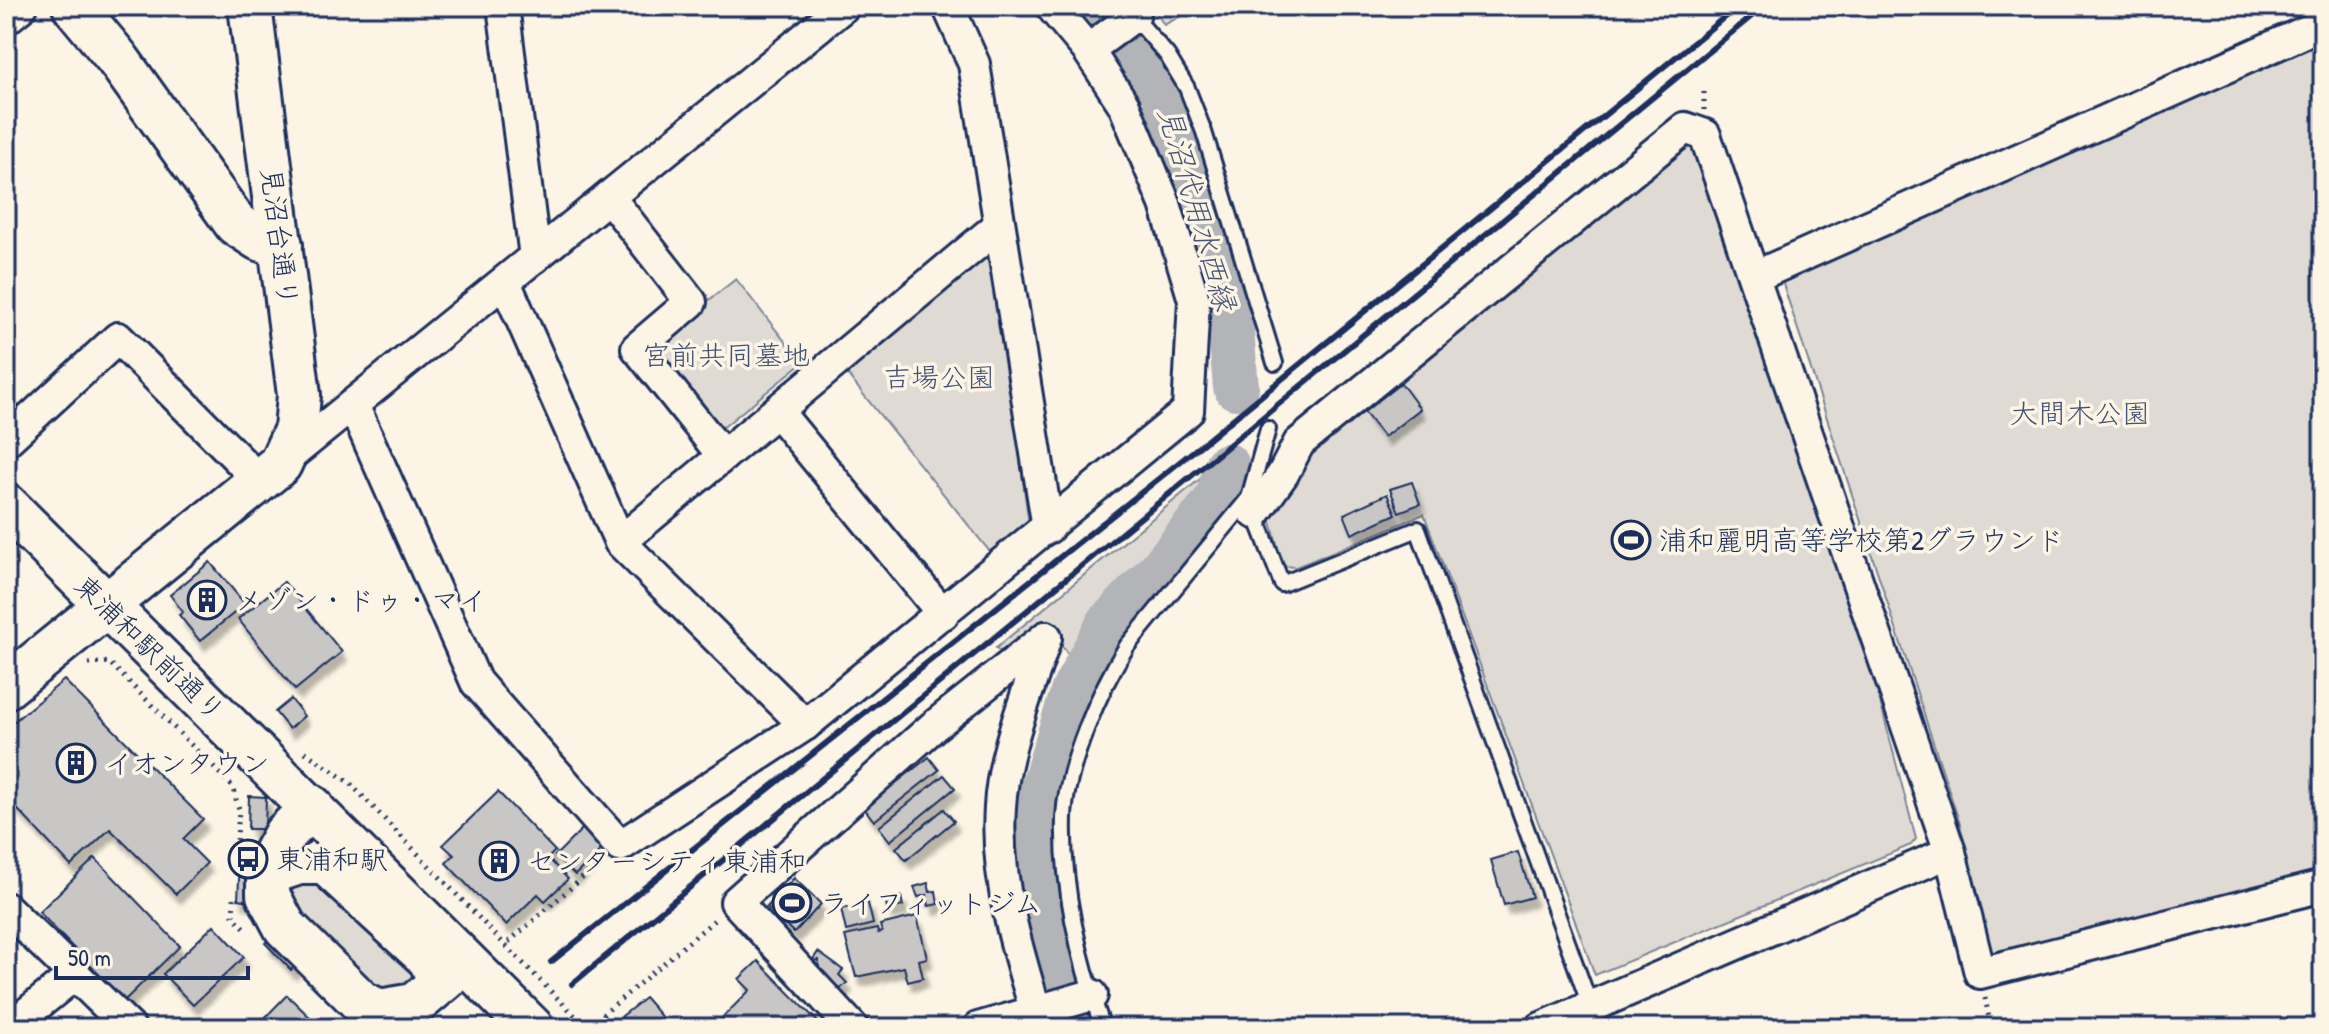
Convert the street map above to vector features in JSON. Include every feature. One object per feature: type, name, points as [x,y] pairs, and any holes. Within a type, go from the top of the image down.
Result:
[{"type":"street","points":[[6,19],[22,6]]},
{"type":"street","points":[[74,6],[117,58],[236,224],[259,239],[281,245]]},
{"type":"street","name":"見沼台通り","points":[[250,6],[299,395],[296,429],[270,473]]},
{"type":"street","points":[[503,6],[535,257]]},
{"type":"street","points":[[6,687],[844,6]]},
{"type":"street","points":[[948,6],[974,64],[997,227],[1048,528]]},
{"type":"street","points":[[353,405],[476,682],[620,846],[805,725],[1188,411],[1194,300],[1165,204],[1124,105],[1088,50],[1051,6]]},
{"type":"street","points":[[1088,50],[1130,11]]},
{"type":"street","points":[[1754,277],[2323,24]]},
{"type":"street","points":[[1252,506],[1283,474],[1299,443],[1685,128],[1705,135],[1950,852],[1980,973],[2323,886]]},
{"type":"street","points":[[609,197],[691,302],[637,348],[723,456]]},
{"type":"street","points":[[620,542],[997,227]]},
{"type":"street","points":[[505,282],[620,542],[805,725]]},
{"type":"street","points":[[6,441],[118,338],[270,473]]},
{"type":"street","points":[[777,411],[943,614]]},
{"type":"street","name":"東浦和駅前通り","points":[[6,505],[532,1028]]},
{"type":"street","points":[[853,1028],[736,902],[934,726],[1046,637],[1013,741],[1000,805],[1001,876],[1038,1020]]},
{"type":"street","points":[[246,873],[275,849],[312,807]]},
{"type":"street","points":[[1541,1028],[1950,852]]},
{"type":"street","points":[[246,873],[323,869],[425,963],[432,980],[431,993]]},
{"type":"street","points":[[246,873],[285,927],[362,1003],[380,1011],[396,1011],[414,1005],[465,962]]},
{"type":"street","points":[[6,908],[130,1028]]},
{"type":"street","points":[[9,1028],[74,975]]},
{"type":"street","points":[[978,1028],[1038,1020],[1092,995]]},
{"type":"lane","points":[[1130,11],[1167,55],[1187,88],[1204,132],[1275,363]]},
{"type":"lane","points":[[1103,1028],[1092,995],[1066,859],[1068,791],[1119,659],[1252,506],[1268,429]]},
{"type":"lane","points":[[1252,506],[1282,584],[1418,529],[1591,1008]]},
{"type":"path","points":[[1671,6],[1676,19]]},
{"type":"path","points":[[82,664],[109,662],[232,786],[239,809],[246,873],[233,916],[254,938]]},
{"type":"path","points":[[298,748],[350,783],[588,1028],[736,902]]},
{"type":"path","points":[[505,945],[620,846]]},
{"type":"green space","points":[[1152,6],[1200,6],[1164,25]]},
{"type":"green space","name":"大間木公園","points":[[2323,36],[2323,870],[1992,956],[1959,821],[1782,281]]},
{"type":"green space","name":"浦和麗明高等学校第2グラウンド","points":[[1685,144],[1694,146],[1872,671],[1916,839],[1911,845],[1595,975],[1424,514],[1296,567],[1283,566],[1268,511],[1316,443]]},
{"type":"green space","name":"吉場公園","points":[[979,255],[993,263],[1029,524],[990,552],[842,368]]},
{"type":"green space","name":"宮前共同墓地","points":[[736,279],[802,363],[721,429],[711,428],[653,355],[654,343]]},
{"type":"green space","points":[[1200,479],[1198,492],[1181,519],[1100,607],[1069,656],[1047,624],[1005,655],[996,648]]},
{"type":"green space","points":[[306,881],[336,887],[423,982],[370,990],[299,915],[288,896],[295,886]]},
{"type":"building","points":[[1401,383],[1420,409],[1384,437],[1364,412]]},
{"type":"building","points":[[6,393],[21,409],[6,423]]},
{"type":"building","points":[[1412,482],[1420,504],[1399,512],[1390,489]]},
{"type":"building","points":[[1387,494],[1396,514],[1352,534],[1344,514]]},
{"type":"building","name":"メゾン・ドゥ・マイ","points":[[210,562],[245,604],[200,641],[179,615],[183,612],[170,595]]},
{"type":"building","points":[[284,582],[342,652],[295,690],[238,619]]},
{"type":"building","name":"イオンタウン","points":[[64,680],[203,819],[183,839],[207,863],[176,894],[110,829],[71,866],[6,797],[6,728]]},
{"type":"building","points":[[291,699],[304,716],[289,729],[275,712]]},
{"type":"building","points":[[929,757],[939,770],[874,821],[864,808]]},
{"type":"building","points":[[944,775],[955,788],[890,841],[879,827]]},
{"type":"building","name":"センターシティ東浦和","points":[[498,792],[555,851],[548,858],[568,879],[545,901],[538,894],[506,925],[446,863],[454,855],[443,845]]},
{"type":"building","points":[[249,796],[266,797],[265,829],[248,829]]},
{"type":"building","points":[[944,809],[954,821],[906,860],[896,848]]},
{"type":"building","points":[[585,826],[605,846],[575,875],[555,856]]},
{"type":"building","points":[[1518,852],[1532,897],[1504,905],[1491,860]]},
{"type":"building","points":[[95,858],[180,946],[124,1001],[39,912]]},
{"type":"building","points":[[240,860],[248,860],[246,900],[238,899]]},
{"type":"building","points":[[794,878],[821,904],[794,933],[767,907]]},
{"type":"building","points":[[928,883],[930,892],[936,891],[938,904],[929,906],[927,895],[918,897],[914,887]]},
{"type":"building","points":[[901,896],[903,906],[887,910],[886,901]]},
{"type":"building","points":[[868,903],[873,924],[846,931],[841,909]]},
{"type":"building","points":[[917,916],[927,958],[919,960],[923,978],[908,982],[904,967],[856,977],[845,936],[877,929],[878,933],[882,932],[880,925]]},
{"type":"building","points":[[214,925],[244,957],[193,1005],[163,974]]},
{"type":"building","points":[[270,938],[296,965],[291,970],[265,943]]},
{"type":"building","points":[[818,952],[843,970],[839,975],[847,983],[840,989],[816,968],[819,968],[819,960],[812,961]]},
{"type":"building","points":[[758,961],[824,1028],[712,1028],[750,990],[739,979]]},
{"type":"building","points":[[287,995],[321,1028],[255,1028]]},
{"type":"building","points":[[645,998],[671,1028],[620,1028],[622,1016]]},
{"type":"waterway","name":"見沼代用水西縁","points":[[1097,6],[1163,90],[1202,202],[1228,298],[1236,387]]},
{"type":"waterway","name":"見沼代用水西縁","points":[[1077,1028],[1039,913],[1033,820],[1074,690],[1109,624],[1161,570],[1218,499],[1227,466]]},
{"type":"railway","points":[[551,962],[1206,441],[1738,6]]},
{"type":"railway","points":[[572,984],[1764,6]]},
{"type":"place","name":"浦和麗明高等学校第2グラウンド","points":[[1631,540]]},
{"type":"place","name":"メゾン・ドゥ・マイ","points":[[207,600]]},
{"type":"place","name":"イオンタウン","points":[[76,763]]},
{"type":"place","name":"東浦和駅","points":[[248,859]]},
{"type":"place","name":"センターシティ東浦和","points":[[499,861]]},
{"type":"place","name":"ライフィットジム","points":[[792,903]]}]
